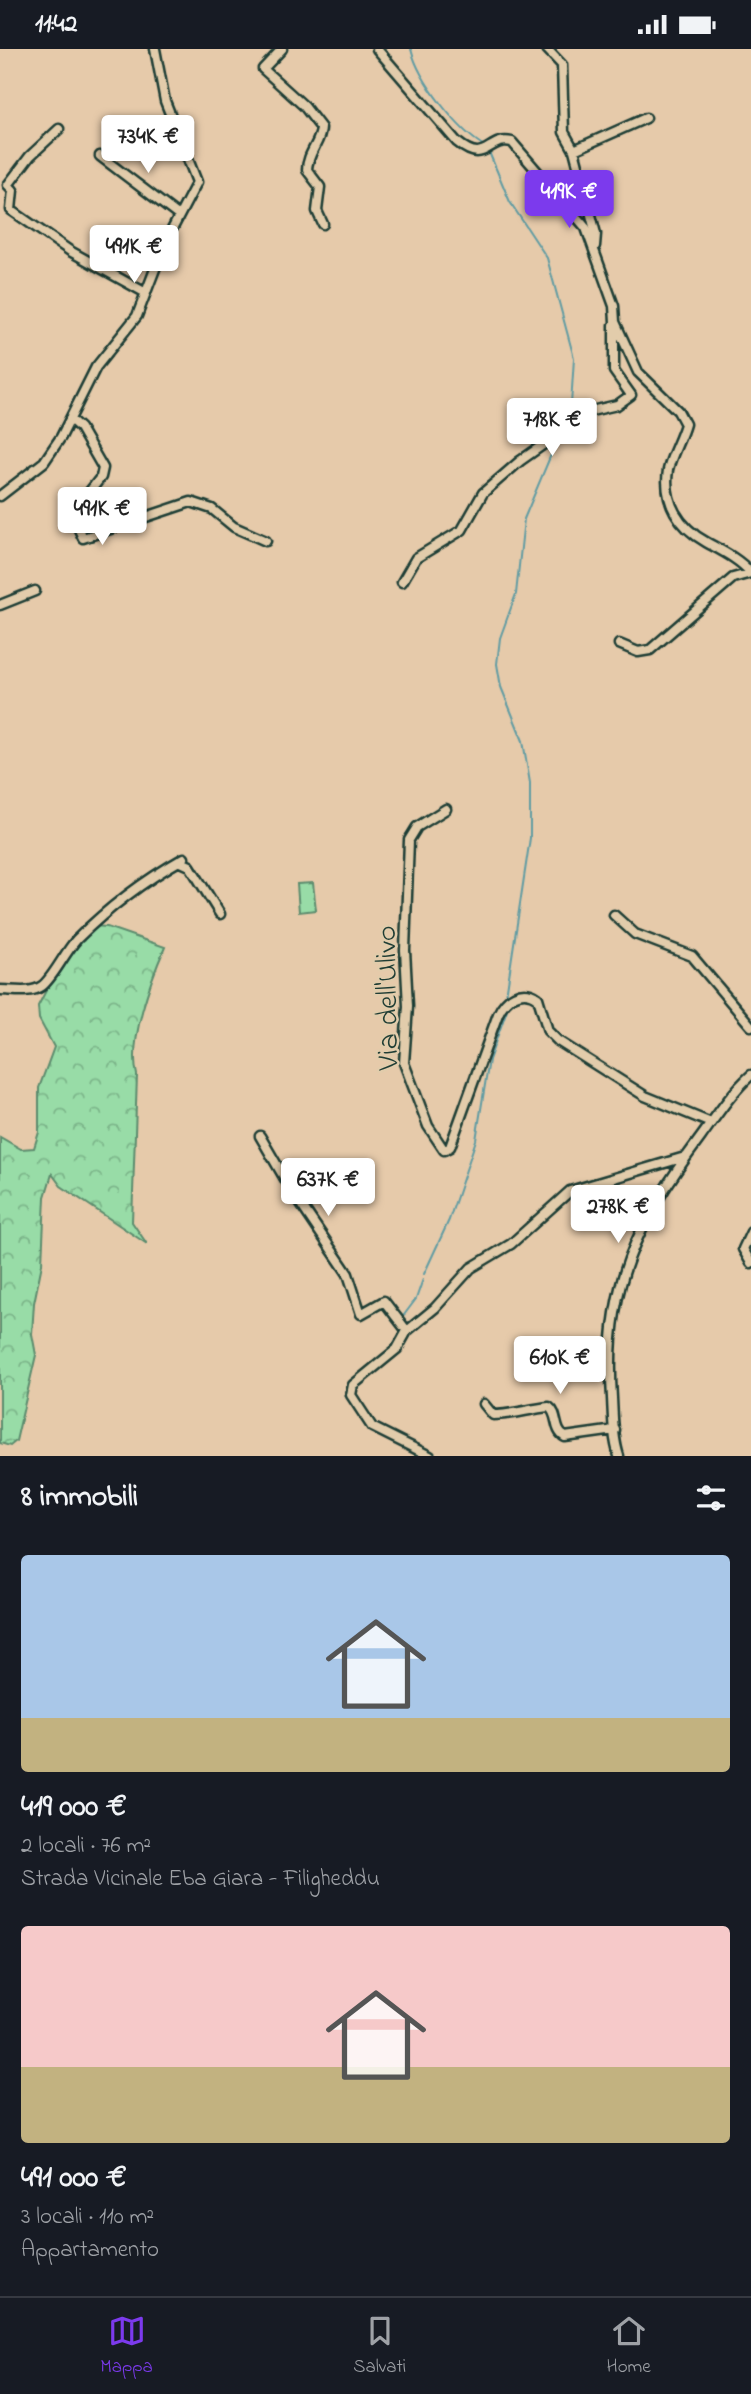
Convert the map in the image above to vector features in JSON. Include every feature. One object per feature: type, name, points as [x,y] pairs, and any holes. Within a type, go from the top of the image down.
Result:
[{"type":"street","points":[[0,496],[44,462],[70,419],[96,367],[136,316],[179,216],[197,182],[165,101],[155,49]]},
{"type":"street","points":[[282,49],[263,69],[296,98],[320,128],[307,164],[309,173],[320,187],[317,211],[323,224]]},
{"type":"street","points":[[377,49],[410,91],[468,152],[483,152],[501,142],[509,141],[586,228],[614,306],[614,371],[631,395],[617,405],[591,411],[520,461],[483,493],[462,530],[416,558],[402,582]]},
{"type":"street","points":[[547,49],[562,65],[564,132],[574,150],[596,234],[595,249]]},
{"type":"street","points":[[574,150],[646,118]]},
{"type":"street","points":[[59,129],[30,156],[8,185],[13,190],[11,210],[70,251],[146,293]]},
{"type":"street","points":[[100,156],[179,216]]},
{"type":"street","points":[[615,322],[638,372],[678,411],[685,423],[668,467],[667,488],[677,519],[694,536],[743,564],[751,573],[733,578],[650,650],[638,652],[619,644]]},
{"type":"street","points":[[70,419],[80,428],[103,468],[101,477],[72,514],[83,538],[191,502],[212,509],[233,527],[266,541]]},
{"type":"street","points":[[0,605],[35,591]]},
{"type":"street","name":"Via dell'Ulivo","points":[[446,809],[417,827],[409,840],[406,935],[408,1006],[404,1063],[428,1126],[439,1145],[444,1150],[450,1147],[501,1006],[520,992],[538,998],[548,1031],[571,1051],[645,1096],[710,1123]]},
{"type":"street","points":[[0,990],[33,991],[44,985],[60,958],[78,938],[160,872],[182,859],[190,866],[220,914]]},
{"type":"street","points":[[614,915],[635,934],[692,956],[751,1026]]},
{"type":"street","points":[[619,1456],[610,1374],[612,1317],[638,1233],[685,1157],[729,1097],[751,1075]]},
{"type":"street","points":[[260,1136],[292,1191],[348,1273],[361,1314],[384,1301],[407,1331]]},
{"type":"street","points":[[430,1456],[372,1427],[350,1392],[353,1385],[397,1349],[407,1331],[435,1308],[471,1268],[511,1244],[570,1191],[685,1157]]},
{"type":"street","points":[[751,1232],[743,1249],[751,1263]]},
{"type":"street","points":[[484,1404],[493,1415],[510,1415],[548,1407],[553,1411],[558,1431],[565,1437],[615,1430]]},
{"type":"green space","points":[[313,883],[316,910],[299,912],[297,884]]},
{"type":"green space","points":[[92,926],[107,927],[165,947],[142,1010],[135,1061],[137,1075],[132,1222],[147,1244],[61,1186],[52,1174],[45,1197],[42,1264],[34,1303],[32,1334],[36,1355],[16,1441],[10,1446],[0,1443],[0,1137],[21,1149],[34,1148],[39,1132],[39,1088],[54,1047],[39,1019],[38,1006],[67,950]]},
{"type":"waterway","points":[[411,49],[422,76],[441,104],[475,140],[486,147]]},
{"type":"waterway","points":[[489,152],[510,202],[547,258],[574,358],[570,420]]},
{"type":"waterway","points":[[506,996],[530,838],[530,783],[523,741],[501,687],[497,664],[500,638],[516,594],[524,519],[558,438]]},
{"type":"waterway","points":[[424,1274],[449,1220],[476,1140],[489,1060],[509,1004]]},
{"type":"waterway","points":[[401,1319],[416,1299],[423,1279]]}]
